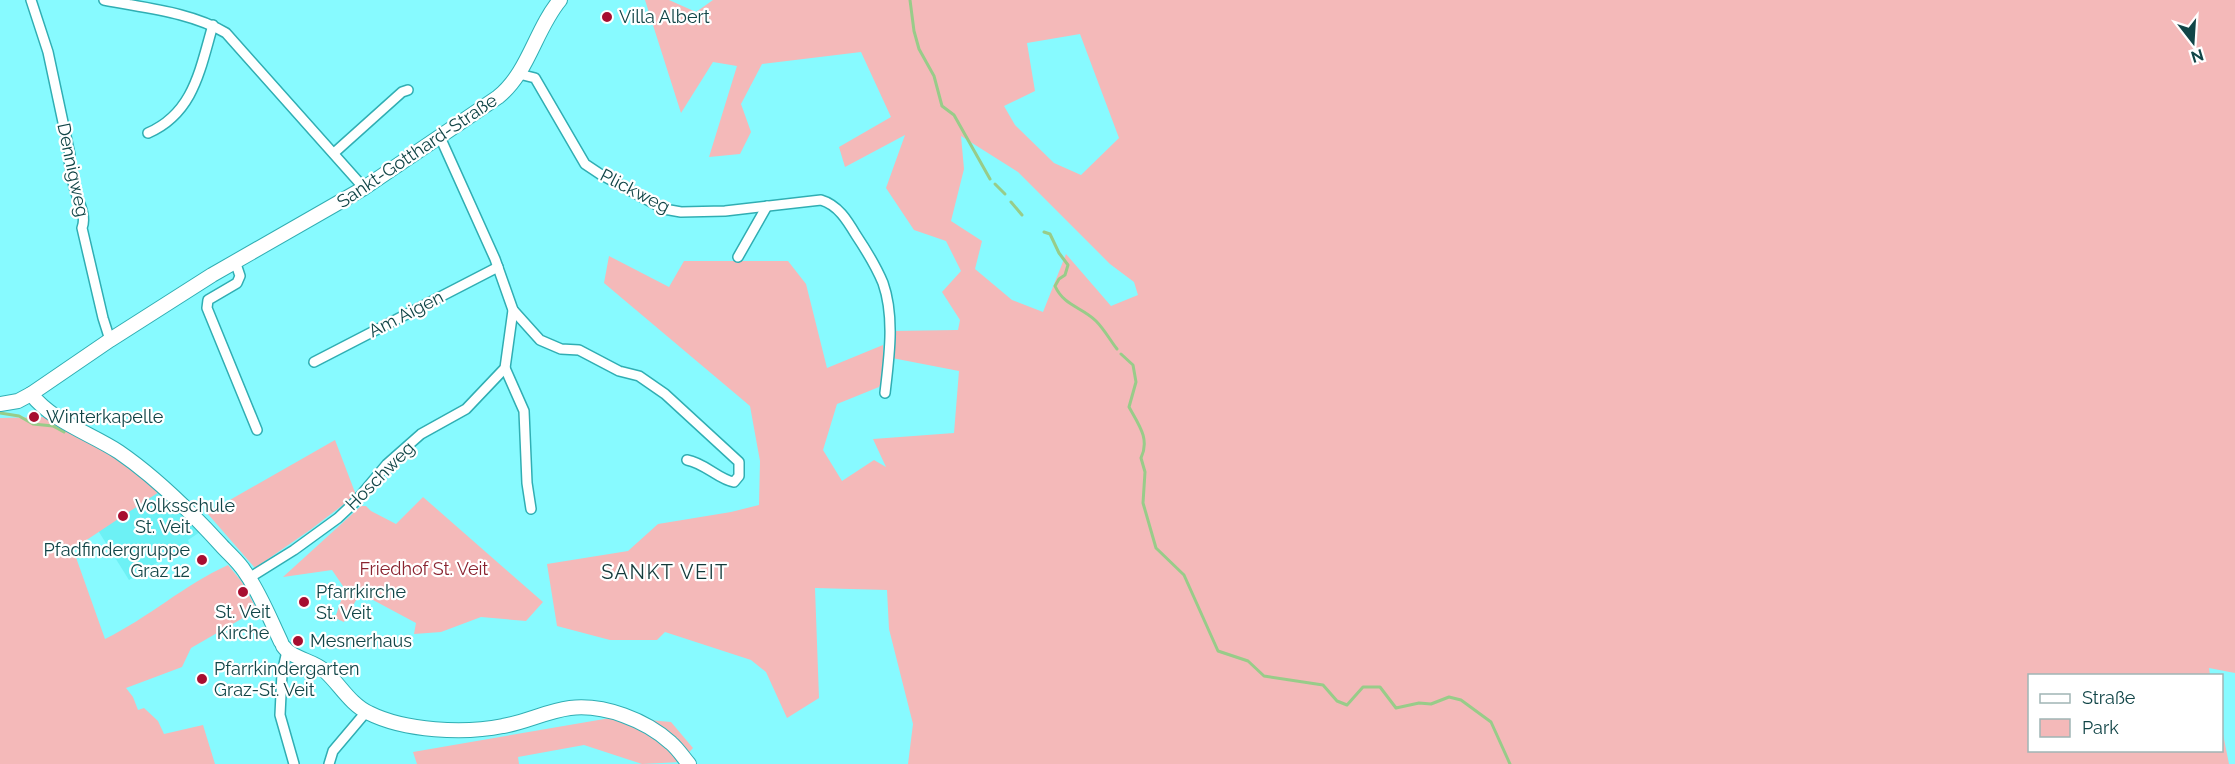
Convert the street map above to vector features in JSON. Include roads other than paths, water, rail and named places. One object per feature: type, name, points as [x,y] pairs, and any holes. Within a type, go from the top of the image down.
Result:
[{"type":"street","name":"Dennigweg","points":[[31,0],[48,52],[70,155],[73,182],[79,198],[84,224],[82,228],[110,340]]},
{"type":"street","points":[[104,0],[167,13],[213,26],[226,33],[364,188]]},
{"type":"street","name":"Sankt-Gotthard-Straße","points":[[0,404],[18,401],[31,394],[110,340],[235,261],[364,188],[498,97],[507,90],[519,74],[538,33],[560,0]]},
{"type":"street","points":[[148,133],[164,126],[182,107],[195,86],[213,26]]},
{"type":"street","name":"Plickweg","points":[[519,74],[535,78],[585,164],[672,212],[710,211],[821,200],[831,203],[848,221],[875,267],[887,296],[889,362],[885,393]]},
{"type":"street","points":[[334,153],[402,92],[408,90]]},
{"type":"street","points":[[440,137],[498,267],[513,310],[540,340],[561,349],[579,350],[619,371],[639,376],[665,394],[739,462],[739,476],[734,482],[728,481],[705,466],[687,460]]},
{"type":"street","points":[[738,257],[767,206]]},
{"type":"street","points":[[235,261],[240,276],[237,283],[208,300],[207,308],[257,430]]},
{"type":"street","name":"Am Aigen","points":[[314,362],[498,267]]},
{"type":"street","points":[[513,310],[505,368],[524,411],[527,483],[531,509]]},
{"type":"street","name":"Hoschweg","points":[[249,578],[294,550],[338,518],[396,457],[422,434],[466,410],[505,368]]},
{"type":"street","points":[[31,394],[44,407],[119,452],[165,487],[206,528],[249,578],[284,646],[280,715],[294,764]]},
{"type":"street","points":[[284,646],[324,670],[347,696],[366,712],[390,722],[413,728],[476,729],[503,726],[568,709],[586,707],[608,711],[645,724],[671,743],[689,764]]},
{"type":"street","points":[[328,764],[333,751],[366,712]]},
{"type":"waterway","points":[[910,0],[919,49],[934,76],[942,106],[954,115],[990,179]]},
{"type":"waterway","points":[[995,184],[1005,194]]},
{"type":"waterway","points":[[1011,202],[1022,215]]},
{"type":"waterway","points":[[1044,232],[1050,234],[1068,265],[1065,275],[1055,286],[1059,293],[1096,321],[1117,349]]},
{"type":"waterway","points":[[1121,354],[1133,365],[1136,382],[1129,407],[1144,438],[1141,458],[1145,472],[1143,503],[1156,548],[1184,575],[1218,651],[1248,661],[1264,676],[1323,685],[1337,701],[1347,705],[1363,687],[1380,687],[1396,708],[1419,703],[1431,704],[1449,697],[1461,700],[1491,722],[1510,764]]},
{"type":"waterway","points":[[0,413],[19,416],[33,424],[53,426],[64,432]]},
{"type":"place","name":"Villa Albert","points":[[607,17]]},
{"type":"place","name":"Winterkapelle","points":[[34,417]]},
{"type":"place","name":"Volksschule St. Veit","points":[[123,516]]},
{"type":"place","name":"Pfadfindergruppe Graz 12","points":[[202,560]]},
{"type":"place","name":"St. Veit Kirche","points":[[243,592]]},
{"type":"place","name":"Pfarrkirche St. Veit","points":[[304,602]]},
{"type":"place","name":"Mesnerhaus","points":[[298,641]]},
{"type":"place","name":"Pfarrkindergarten Graz-St. Veit","points":[[202,679]]},
{"type":"district","name":"SANKT VEIT","points":[[665,572]]},
{"type":"park label","name":"Friedhof St. Veit","points":[[424,569]]}]
